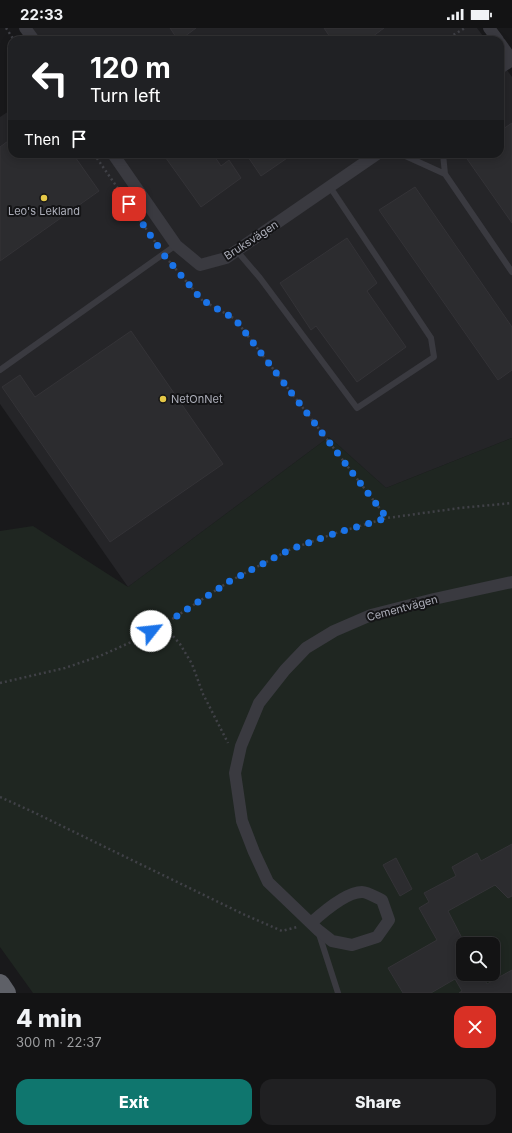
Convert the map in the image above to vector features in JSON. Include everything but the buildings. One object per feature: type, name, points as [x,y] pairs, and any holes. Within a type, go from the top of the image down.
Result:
[{"type":"highway","points":[[0,984],[6,993]]},
{"type":"street","points":[[504,49],[512,60]]},
{"type":"street","name":"Bruksvägen","points":[[116,158],[176,245],[200,265],[226,258],[370,158]]},
{"type":"street","name":"Cementvägen","points":[[314,927],[324,911],[346,897],[362,892],[382,900],[388,920],[377,937],[352,945],[332,941],[314,927],[268,882],[242,821],[235,773],[241,746],[259,703],[284,670],[306,648],[334,631],[371,615],[434,599],[512,582]]},
{"type":"lane","points":[[410,158],[444,174],[512,272]]},
{"type":"lane","points":[[443,158],[444,174]]},
{"type":"lane","points":[[237,251],[260,278],[357,408],[434,357],[431,338],[330,186]]},
{"type":"lane","points":[[0,370],[164,255],[176,245]]},
{"type":"lane","points":[[314,927],[338,993]]},
{"type":"path","points":[[452,36],[465,28]]},
{"type":"path","points":[[97,158],[164,255],[202,300],[235,319],[387,518]]},
{"type":"path","points":[[0,683],[65,668],[100,656],[163,625],[230,581],[291,549],[336,533],[387,518],[460,508],[512,504]]},
{"type":"path","points":[[0,797],[245,915],[282,931],[314,927]]},
{"type":"shaded area","points":[[25,28],[477,28],[483,36],[31,36]]},
{"type":"shaded area","points":[[504,66],[512,77],[512,438],[386,488],[329,437],[128,587],[0,404],[0,117],[8,112],[8,158],[504,158]]},
{"type":"shaded area","points":[[329,437],[386,488],[512,438],[512,993],[33,993],[0,947],[0,531],[33,526],[128,587]]},
{"type":"place","name":"Leo's Lekland","points":[[44,198]]},
{"type":"place","name":"NetOnNet","points":[[163,399]]},
{"type":"route","points":[[129,204],[164,255],[202,300],[235,319],[387,518],[336,533],[291,549],[230,581],[163,625],[151,631]]}]
